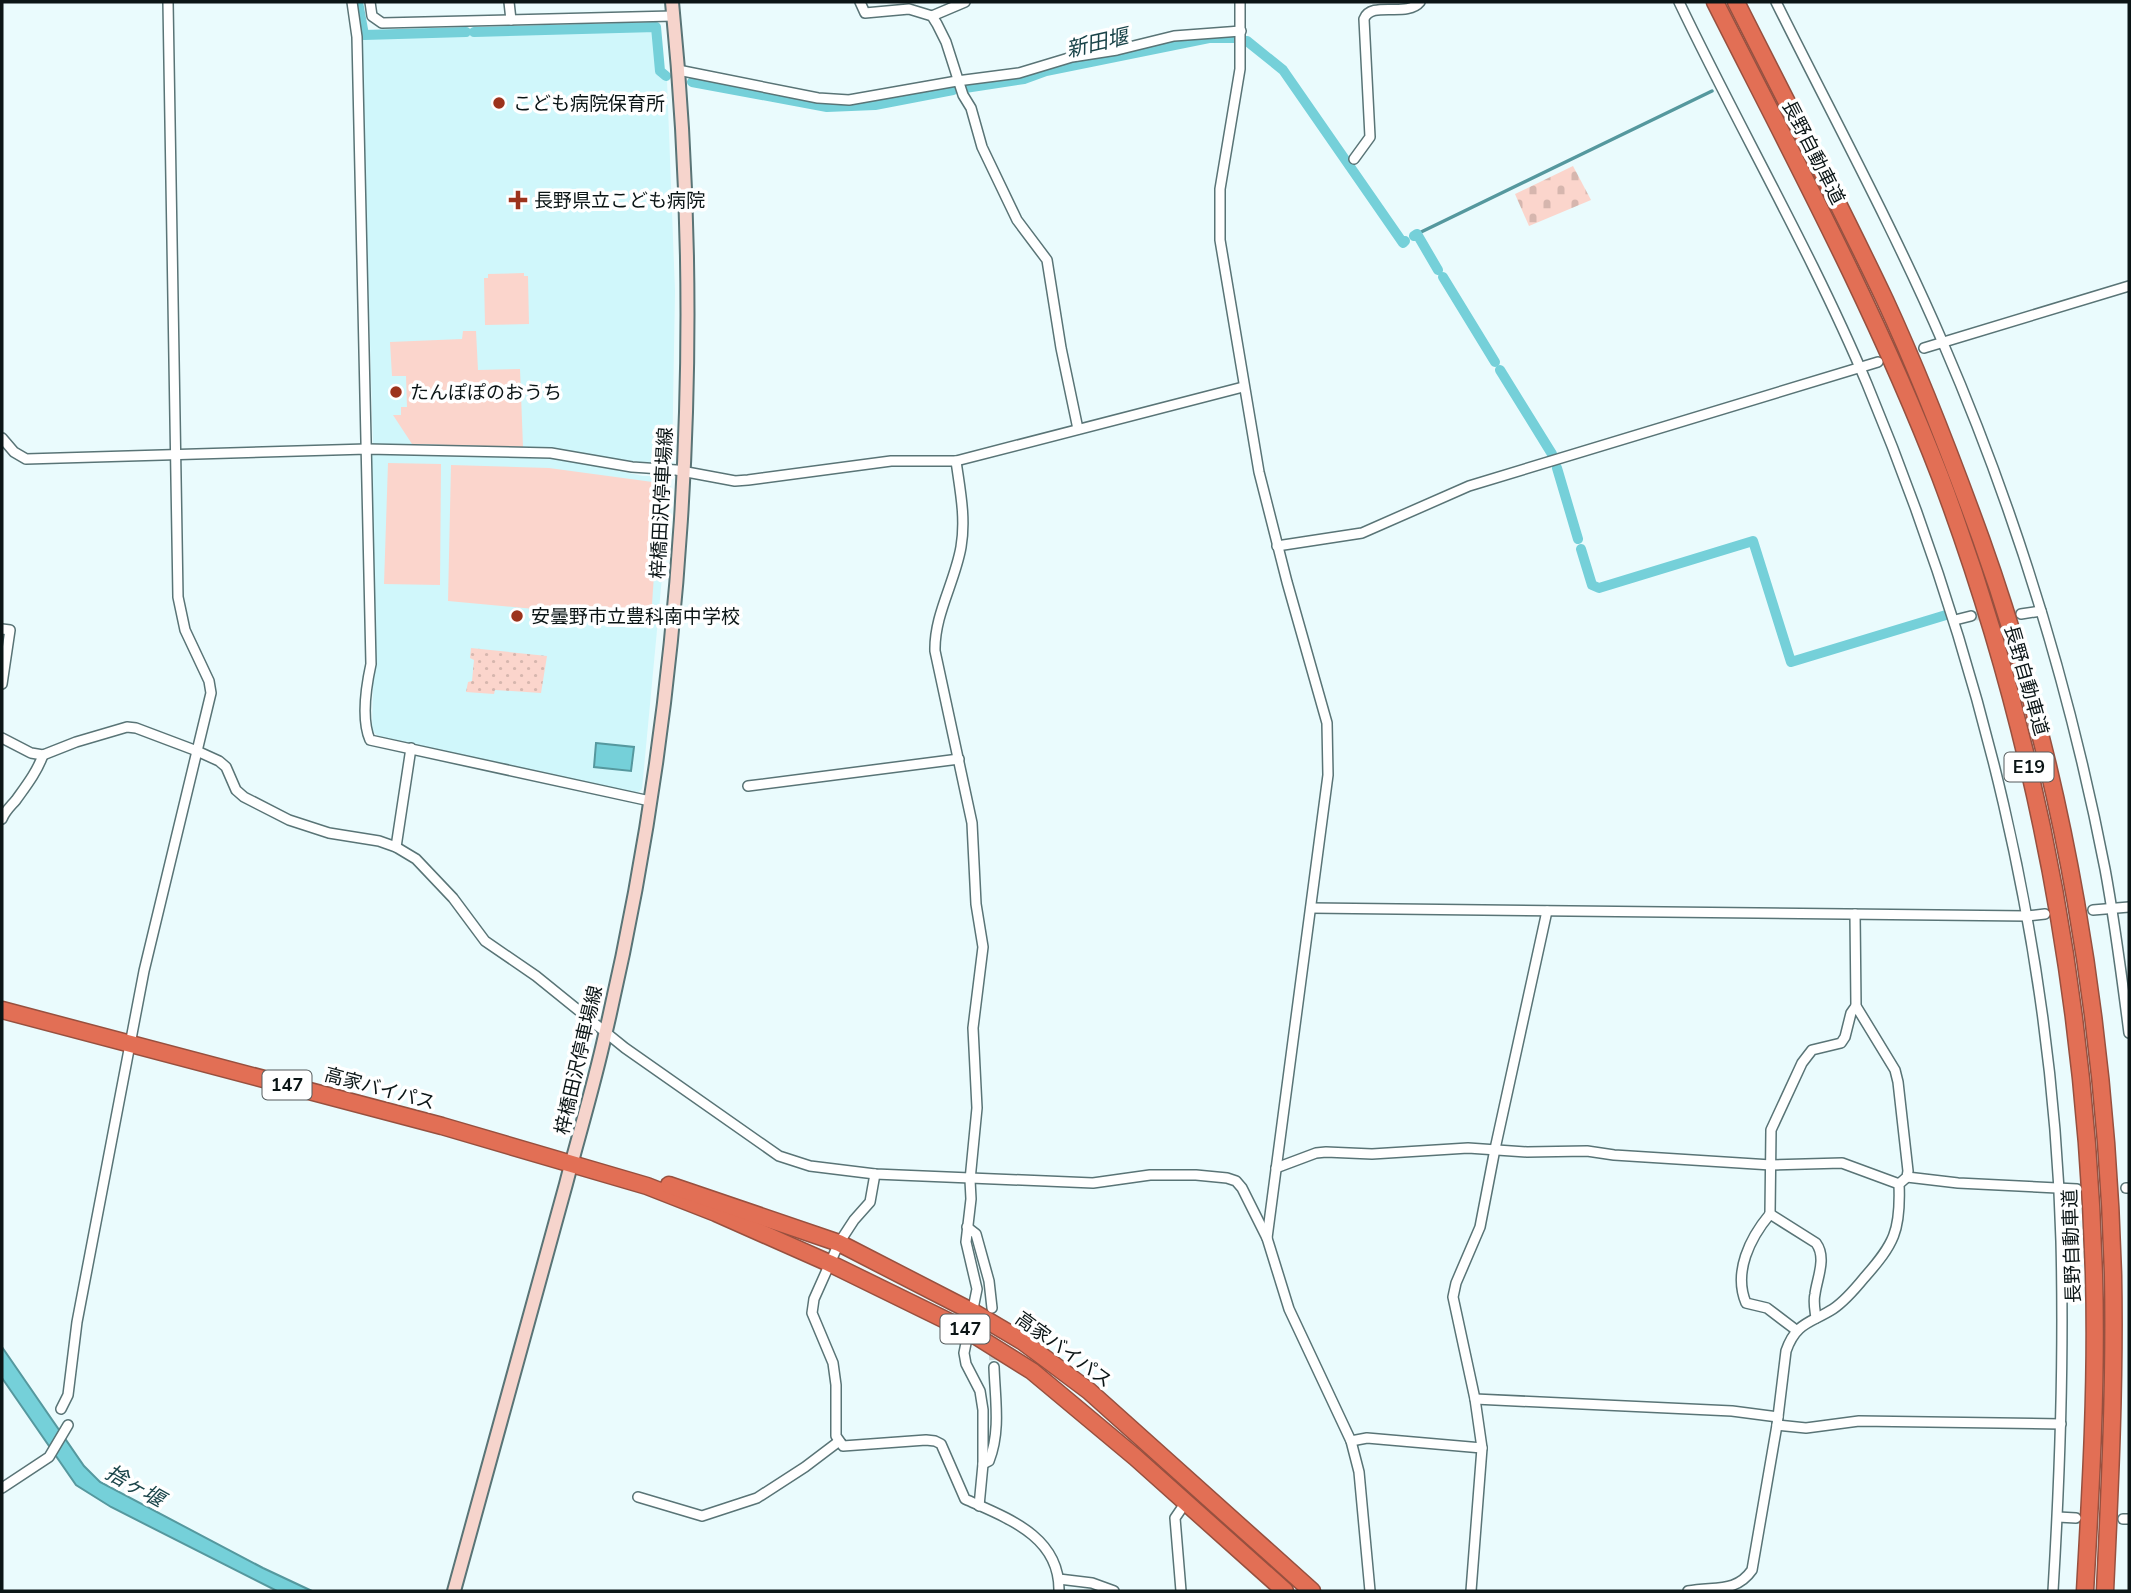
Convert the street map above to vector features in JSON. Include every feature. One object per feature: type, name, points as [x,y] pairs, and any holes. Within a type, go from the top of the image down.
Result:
[{"type":"highway","name":"長野自動車道","points":[[1715,2],[1869,309],[1940,478],[1988,619],[2038,805],[2070,980],[2090,1180],[2095,1365],[2085,1591]]},
{"type":"highway","name":"長野自動車道","points":[[1736,2],[1844,216],[1922,385],[1982,543],[2009,626],[2052,789],[2069,867],[2088,979],[2101,1083],[2109,1183],[2113,1364],[2105,1591]]},
{"type":"highway","name":"高家バイパス","points":[[2,1010],[442,1126],[647,1186],[829,1263],[968,1331],[1032,1371],[1186,1502],[1285,1591]]},
{"type":"highway","name":"高家バイパス","points":[[578,1166],[681,1188],[839,1243],[973,1312],[1022,1341],[1089,1391],[1312,1591]]},
{"type":"main road","name":"梓橋田沢停車場線","points":[[454,1591],[578,1166],[650,801],[671,636],[683,471],[687,285],[678,70],[672,2]]},
{"type":"street","points":[[61,1409],[68,1395],[77,1322],[153,930],[211,693],[209,681],[185,631],[178,597],[168,2]]},
{"type":"street","points":[[352,2],[358,37],[371,664],[367,682],[367,731],[370,740],[650,801]]},
{"type":"street","points":[[370,2],[372,16],[382,23],[673,16]]},
{"type":"street","points":[[509,2],[511,19]]},
{"type":"street","points":[[860,2],[865,13],[870,14],[920,10],[932,16],[946,42],[957,81],[971,108],[982,147],[1017,220],[1047,260],[1061,348],[1078,429]]},
{"type":"street","points":[[932,16],[965,2]]},
{"type":"street","points":[[1241,2],[1240,69],[1223,164],[1220,240],[1259,472],[1329,738],[1328,775],[1267,1238]]},
{"type":"street","points":[[1354,159],[1370,137],[1364,19],[1366,14],[1371,10],[1412,8],[1420,2]]},
{"type":"street","points":[[1679,2],[1800,242],[1860,369],[1931,549],[1955,620],[1988,737],[2027,916],[2049,1076],[2058,1189],[2062,1316],[2061,1424],[2053,1591]]},
{"type":"street","points":[[1776,2],[1903,255],[1943,343],[2010,514],[2041,611],[2079,747],[2111,908],[2129,1033]]},
{"type":"street","points":[[678,70],[835,100],[864,98],[1019,73],[1072,57],[1174,36],[1241,31]]},
{"type":"street","points":[[1924,348],[2129,286]]},
{"type":"street","points":[[1277,545],[1363,533],[1469,486],[1878,362]]},
{"type":"street","points":[[2,438],[14,452],[26,459],[367,449],[551,453],[735,481],[891,461],[956,461],[1243,387]]},
{"type":"street","points":[[956,461],[964,515],[961,547],[934,632],[935,651],[972,823],[976,904],[983,947],[973,1028],[977,1108],[966,1242],[977,1289],[964,1353],[966,1364],[982,1399],[983,1464],[979,1506]]},
{"type":"street","points":[[2021,614],[2041,611]]},
{"type":"street","points":[[1955,620],[1971,616]]},
{"type":"street","points":[[2,629],[10,630],[2,684]]},
{"type":"street","points":[[2,738],[43,755],[127,727],[136,728],[197,751],[226,767],[236,789],[244,797],[289,820],[319,830],[379,841],[396,848],[416,859],[432,875],[485,940],[536,976],[606,1033],[779,1156],[810,1166],[875,1174],[970,1180],[1093,1183],[1150,1175],[1196,1175],[1236,1181],[1267,1238],[1289,1309],[1351,1441],[1359,1472],[1370,1591]]},
{"type":"street","points":[[396,848],[411,748]]},
{"type":"street","points":[[2,819],[5,811],[14,803],[38,768],[43,755]]},
{"type":"street","points":[[748,786],[959,759]]},
{"type":"street","points":[[2093,910],[2129,907]]},
{"type":"street","points":[[1311,908],[2027,916],[2045,914]]},
{"type":"street","points":[[1471,1591],[1482,1448],[1475,1399],[1453,1297],[1456,1283],[1480,1227],[1547,911]]},
{"type":"street","points":[[1796,1330],[1766,1308],[1746,1303],[1742,1294],[1743,1264],[1754,1237],[1770,1214],[1771,1130],[1802,1063],[1812,1051],[1840,1043],[1845,1037],[1856,1006],[1855,914]]},
{"type":"street","points":[[1688,1591],[1737,1587],[1745,1582],[1752,1570],[1778,1421],[1786,1350],[1796,1330],[1834,1309],[1849,1296],[1885,1254],[1897,1226],[1903,1181],[1908,1171],[1895,1069],[1856,1006]]},
{"type":"street","points":[[1276,1168],[1325,1152],[1372,1154],[1447,1148],[1527,1152],[1587,1151],[1770,1165],[1842,1163],[1903,1181],[2077,1189]]},
{"type":"street","points":[[875,1174],[870,1202],[839,1243],[814,1299],[812,1313],[833,1363],[836,1385],[835,1436],[843,1446],[934,1441],[942,1444],[965,1499],[1019,1526],[1043,1542],[1059,1579],[1059,1591]]},
{"type":"street","points":[[1770,1214],[1816,1243],[1820,1249],[1821,1269],[1814,1302],[1816,1318]]},
{"type":"street","points":[[967,1227],[976,1234],[989,1281],[992,1308]]},
{"type":"street","points":[[983,1464],[989,1461],[994,1449],[997,1426],[994,1367]]},
{"type":"street","points":[[1475,1399],[1732,1411],[1806,1427],[1859,1421],[2061,1424]]},
{"type":"street","points":[[2,1488],[52,1453],[65,1429]]},
{"type":"street","points":[[1351,1441],[1367,1438],[1482,1448]]},
{"type":"street","points":[[638,1497],[702,1516],[757,1498],[805,1467],[838,1441]]},
{"type":"street","points":[[1181,1591],[1175,1518],[1186,1502]]},
{"type":"street","points":[[2058,1517],[2076,1518]]},
{"type":"street","points":[[1059,1579],[1092,1583],[1114,1591]]},
{"type":"shaded area","name":"長野県立こども病院","points":[[654,32],[658,76],[667,80],[675,291],[672,466],[592,456],[555,448],[373,445],[361,37]]},
{"type":"shaded area","name":"安曇野市立豊科南中学校","points":[[374,454],[554,457],[643,476],[666,476],[671,482],[642,789],[637,793],[378,736],[372,731],[376,666],[370,458]]},
{"type":"green space","points":[[1573,166],[1591,200],[1529,226],[1515,194]]},
{"type":"green space","points":[[524,273],[524,276],[528,276],[529,324],[485,325],[484,278],[488,278],[488,274]]},
{"type":"green space","points":[[463,331],[476,331],[478,370],[520,369],[523,447],[412,444],[393,415],[401,415],[401,407],[407,407],[406,376],[392,376],[390,342],[462,339]]},
{"type":"green space","points":[[388,463],[441,464],[440,585],[384,584]]},
{"type":"green space","points":[[451,465],[549,468],[660,483],[651,620],[448,601]]},
{"type":"green space","points":[[471,648],[547,656],[541,693],[495,690],[494,694],[466,692],[468,682],[472,681],[474,660],[470,658]]},
{"type":"water","points":[[596,743],[634,747],[631,771],[594,767]]},
{"type":"water","points":[[2,1347],[84,1466],[100,1482],[312,1591],[277,1591],[111,1507],[76,1485],[2,1378]]},
{"type":"waterway","name":"新田堰","points":[[358,2],[364,35],[466,32]]},
{"type":"waterway","name":"新田堰","points":[[474,32],[656,27],[660,71],[666,76]]},
{"type":"waterway","name":"新田堰","points":[[965,88],[1024,79],[1046,71],[1209,38],[1236,38]]},
{"type":"waterway","name":"新田堰","points":[[1247,41],[1283,70],[1403,243],[1405,241]]},
{"type":"waterway","name":"新田堰","points":[[692,82],[827,107],[875,105],[953,90]]},
{"type":"waterway","points":[[1417,234],[1712,91]]},
{"type":"waterway","points":[[1414,236],[1417,234],[1438,270]]},
{"type":"waterway","points":[[1443,277],[1495,362]]},
{"type":"waterway","points":[[1500,370],[1552,454]]},
{"type":"waterway","points":[[1557,468],[1578,539]]},
{"type":"waterway","points":[[1581,549],[1592,585],[1599,588],[1753,541],[1791,662],[1946,615]]},
{"type":"tunnel","points":[[1971,616],[2021,614]]},
{"type":"tunnel","points":[[992,1324],[994,1367]]},
{"type":"place","name":"こども病院保育所","points":[[499,103]]},
{"type":"place","name":"長野県立こども病院","points":[[518,200]]},
{"type":"place","name":"たんぽぽのおうち","points":[[396,392]]},
{"type":"place","name":"安曇野市立豊科南中学校","points":[[517,616]]},
{"type":"water label","name":"捨ヶ堰","points":[[135,1486]]}]
